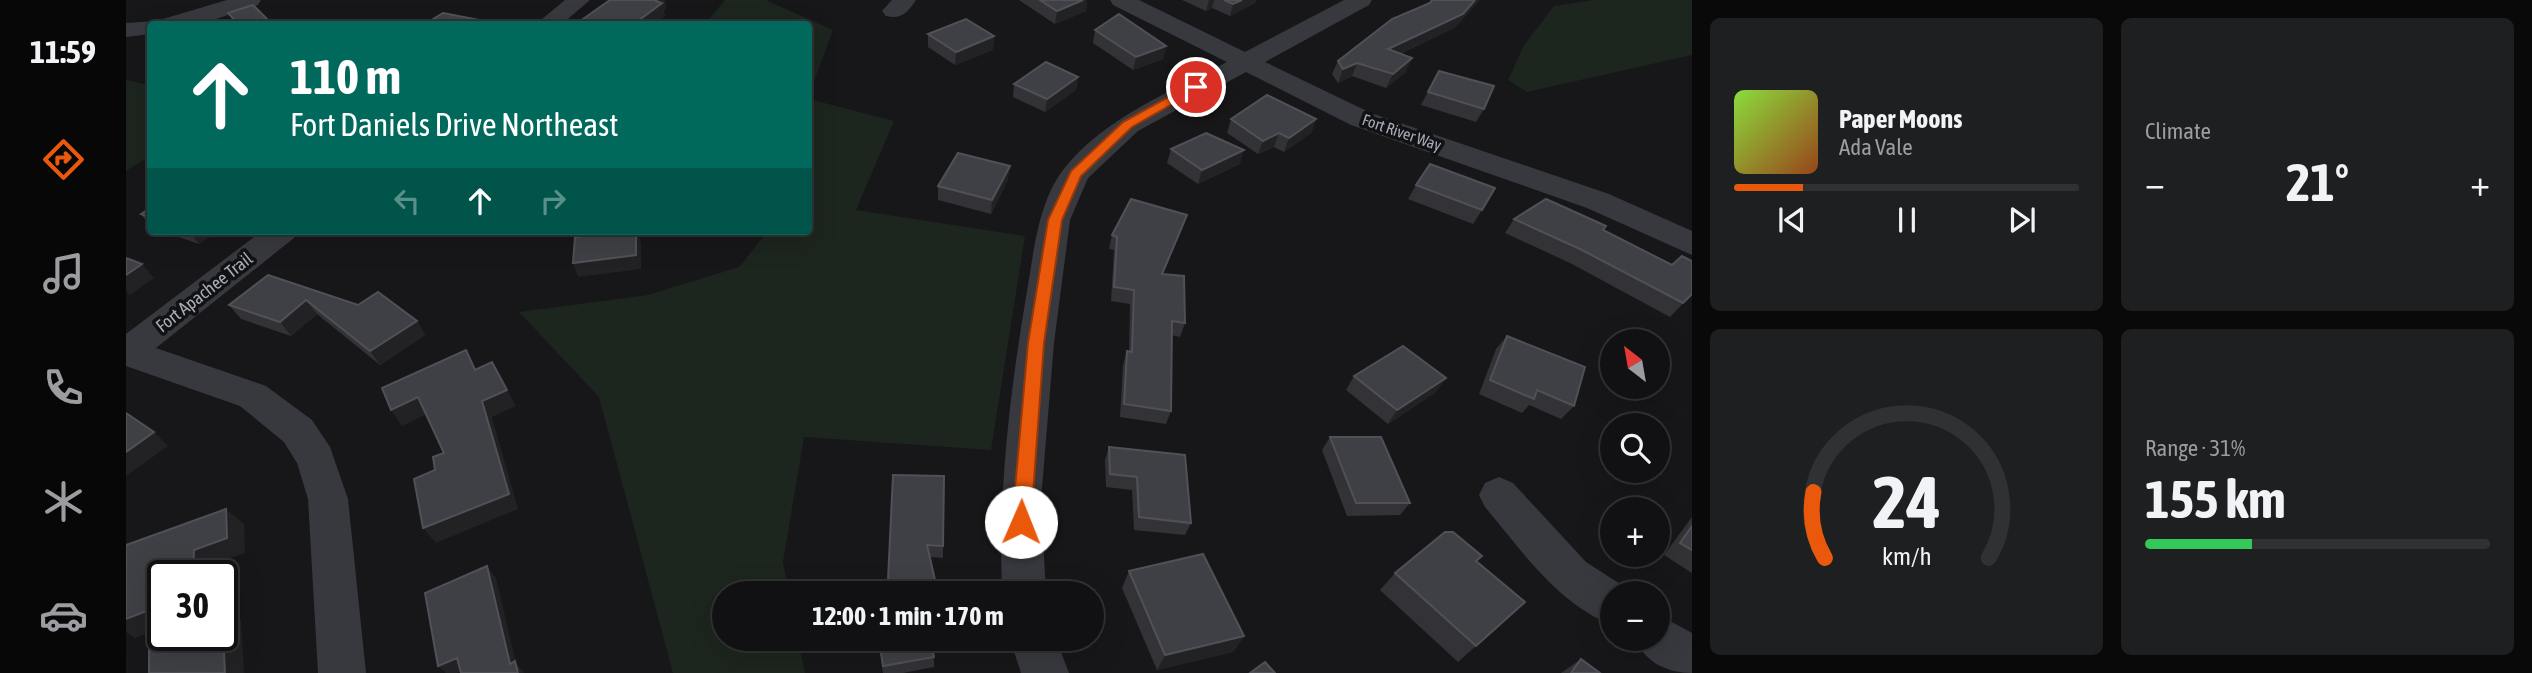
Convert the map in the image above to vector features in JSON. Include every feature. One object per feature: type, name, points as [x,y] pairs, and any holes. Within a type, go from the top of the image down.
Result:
[{"type":"street","points":[[188,21],[250,0]]},
{"type":"street","points":[[552,21],[579,0]]},
{"type":"street","name":"Fort River Way","points":[[1121,0],[1361,118],[1598,201],[1692,244]]},
{"type":"street","points":[[1024,581],[1021,500],[1036,343],[1055,220],[1075,174],[1128,125],[1242,61],[1361,0]]},
{"type":"street","points":[[126,30],[147,27]]},
{"type":"street","name":"Fort Apachee Trail","points":[[127,352],[278,235]]},
{"type":"street","points":[[127,352],[253,396],[298,431],[316,459],[328,499],[342,673]]},
{"type":"street","points":[[1499,495],[1571,576],[1600,596]]},
{"type":"street","points":[[1670,645],[1692,660]]},
{"type":"street","points":[[1037,651],[1045,673]]},
{"type":"shaded area","points":[[725,0],[766,0],[833,30],[812,87],[812,21],[708,21]]},
{"type":"shaded area","points":[[1593,0],[1692,0],[1692,55],[1527,92],[1508,80],[1524,45],[1554,6]]},
{"type":"shaded area","points":[[126,80],[147,84],[147,158],[126,171]]},
{"type":"shaded area","points":[[812,100],[894,121],[856,210],[1025,236],[991,450],[804,437],[783,562],[787,581],[712,581],[712,651],[800,651],[805,673],[673,673],[599,397],[519,312],[648,295],[739,267],[765,235],[812,235]]},
{"type":"building","points":[[610,0],[657,0],[662,3],[638,21],[580,21]]},
{"type":"building","points":[[1040,0],[1083,0],[1057,11]]},
{"type":"building","points":[[1224,0],[1242,0],[1233,4]]},
{"type":"building","points":[[1432,0],[1475,0],[1463,14],[1388,49],[1412,58],[1393,74],[1357,63],[1343,69],[1338,61],[1392,19]]},
{"type":"building","points":[[253,5],[269,21],[235,21],[228,13]]},
{"type":"building","points":[[443,13],[479,20],[477,21],[430,21]]},
{"type":"building","points":[[1119,14],[1166,46],[1136,57],[1095,30]]},
{"type":"building","points":[[966,19],[994,36],[956,52],[928,34]]},
{"type":"building","points":[[1046,62],[1078,77],[1047,99],[1014,84]]},
{"type":"building","points":[[1439,71],[1494,86],[1484,109],[1428,92]]},
{"type":"building","points":[[1267,95],[1316,119],[1289,138],[1279,133],[1263,141],[1231,119]]},
{"type":"building","points":[[1206,133],[1244,150],[1202,170],[1171,149]]},
{"type":"building","points":[[958,153],[1010,166],[992,200],[938,186]]},
{"type":"building","points":[[1430,164],[1495,188],[1482,210],[1416,185]]},
{"type":"building","points":[[1131,199],[1187,215],[1162,274],[1184,276],[1185,323],[1172,321],[1171,411],[1124,404],[1127,351],[1132,352],[1134,290],[1114,287],[1117,237],[1112,235]]},
{"type":"building","points":[[1546,199],[1606,226],[1603,230],[1672,265],[1682,256],[1692,261],[1692,294],[1683,303],[1580,249],[1514,219]]},
{"type":"building","points":[[636,235],[636,255],[573,263],[575,237]]},
{"type":"building","points":[[126,258],[142,264],[126,275]]},
{"type":"building","points":[[268,275],[358,305],[378,292],[417,321],[370,351],[306,300],[280,322],[229,305]]},
{"type":"building","points":[[1507,336],[1585,367],[1574,406],[1537,390],[1534,399],[1490,380]]},
{"type":"building","points":[[1403,346],[1446,378],[1397,410],[1354,376]]},
{"type":"building","points":[[466,350],[475,370],[492,362],[507,390],[482,401],[509,494],[423,528],[414,479],[435,470],[433,457],[444,453],[418,397],[391,410],[382,388]]},
{"type":"building","points":[[126,413],[154,432],[126,452]]},
{"type":"building","points":[[1330,437],[1381,437],[1410,503],[1356,503]]},
{"type":"building","points":[[1109,447],[1185,455],[1191,523],[1139,517],[1137,477],[1110,474]]},
{"type":"building","points":[[893,475],[944,476],[943,546],[927,545],[935,581],[882,581],[888,580]]},
{"type":"building","points":[[226,509],[227,538],[194,550],[194,560],[147,560],[147,611],[126,619],[126,545]]},
{"type":"building","points":[[1692,526],[1692,550],[1680,543]]},
{"type":"building","points":[[1445,532],[1453,532],[1482,556],[1476,561],[1525,602],[1476,646],[1395,573]]},
{"type":"building","points":[[1203,554],[1244,636],[1165,655],[1129,571]]},
{"type":"building","points":[[487,566],[510,664],[515,661],[518,673],[461,673],[457,658],[438,666],[425,593]]},
{"type":"building","points":[[149,651],[224,651],[225,673],[149,673]]},
{"type":"building","points":[[881,651],[933,651],[934,657],[883,666]]},
{"type":"building","points":[[1581,659],[1600,673],[1571,673]]},
{"type":"building","points":[[1265,662],[1275,673],[1250,673]]},
{"type":"route","points":[[1021,522],[1036,343],[1055,220],[1075,174],[1128,125],[1196,87]]}]
